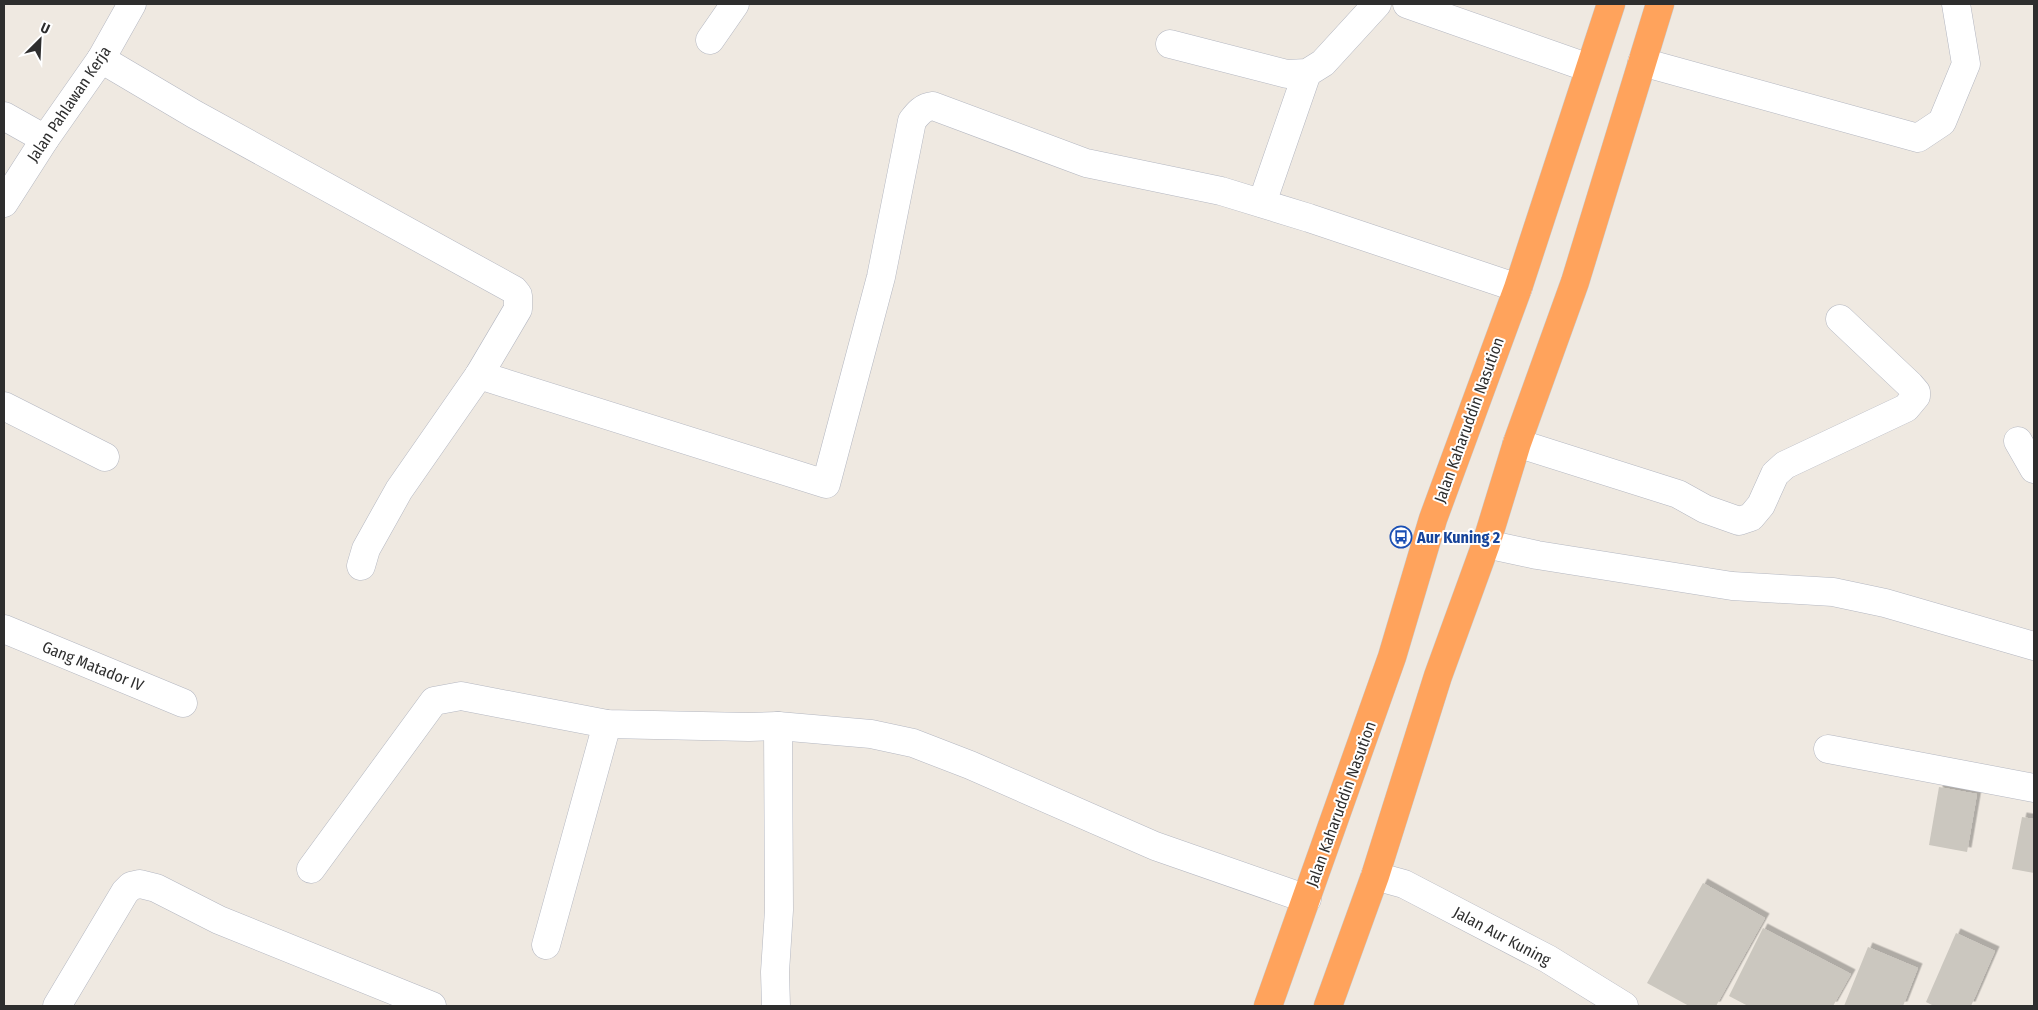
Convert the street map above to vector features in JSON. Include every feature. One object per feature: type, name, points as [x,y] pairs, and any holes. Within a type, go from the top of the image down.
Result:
[{"type":"highway","name":"Jalan Kaharuddin Nasution","points":[[1268,1006],[1392,657],[1433,519],[1518,288],[1611,4]]},
{"type":"highway","points":[[1328,1006],[1376,876],[1438,676],[1486,544],[1517,443],[1575,282],[1660,4]]},
{"type":"street","name":"Jalan Pahlawan Kerja","points":[[4,203],[44,139],[101,59],[132,4]]},
{"type":"street","points":[[710,40],[735,4]]},
{"type":"street","points":[[1170,44],[1287,74],[1307,73],[1330,56],[1377,4]]},
{"type":"street","points":[[1407,4],[1589,68]]},
{"type":"street","points":[[1642,62],[1918,138],[1942,122],[1966,64],[1956,4]]},
{"type":"street","points":[[101,59],[194,114],[514,290],[518,295],[518,309],[479,375],[399,490],[366,549],[361,566]]},
{"type":"street","points":[[1262,203],[1307,73]]},
{"type":"street","points":[[479,375],[826,484],[881,277],[912,121],[918,112],[933,106],[1086,163],[1220,191],[1262,203],[1518,288]]},
{"type":"street","points":[[4,116],[44,139]]},
{"type":"street","points":[[1517,443],[1678,494],[1723,517],[1739,521],[1751,517],[1761,505],[1775,474],[1785,465],[1906,408],[1916,396],[1916,392],[1910,385],[1840,318]]},
{"type":"street","points":[[4,406],[105,457]]},
{"type":"street","points":[[2018,441],[2034,469]]},
{"type":"street","points":[[1486,544],[1546,557],[1732,586],[1833,592],[1885,603],[2034,646]]},
{"type":"street","name":"Gang Matador IV","points":[[4,629],[184,703]]},
{"type":"street","points":[[311,869],[434,701],[461,696],[607,724],[778,726],[871,734],[913,743],[970,765],[1155,846],[1307,899]]},
{"type":"street","points":[[546,944],[607,724]]},
{"type":"street","points":[[776,1006],[775,972],[779,910],[778,726]]},
{"type":"street","points":[[1828,749],[2034,788]]},
{"type":"street","name":"Jalan Aur Kuning","points":[[1376,876],[1404,884],[1548,959],[1624,1006]]},
{"type":"street","points":[[57,1006],[125,892],[131,886],[140,884],[156,888],[219,920],[432,1006]]},
{"type":"building","points":[[1939,787],[1977,794],[1967,852],[1929,845]]},
{"type":"building","points":[[2022,817],[2034,819],[2034,873],[2012,869]]},
{"type":"building","points":[[1703,883],[1765,918],[1716,1006],[1689,1006],[1647,983]]},
{"type":"building","points":[[1763,928],[1851,974],[1833,1006],[1748,1006],[1729,996]]},
{"type":"building","points":[[1956,933],[1995,951],[1971,1006],[1934,1006],[1926,1002]]},
{"type":"building","points":[[1868,947],[1918,968],[1903,1006],[1844,1006]]},
{"type":"place","name":"Aur Kuning 2","points":[[1401,537]]}]
